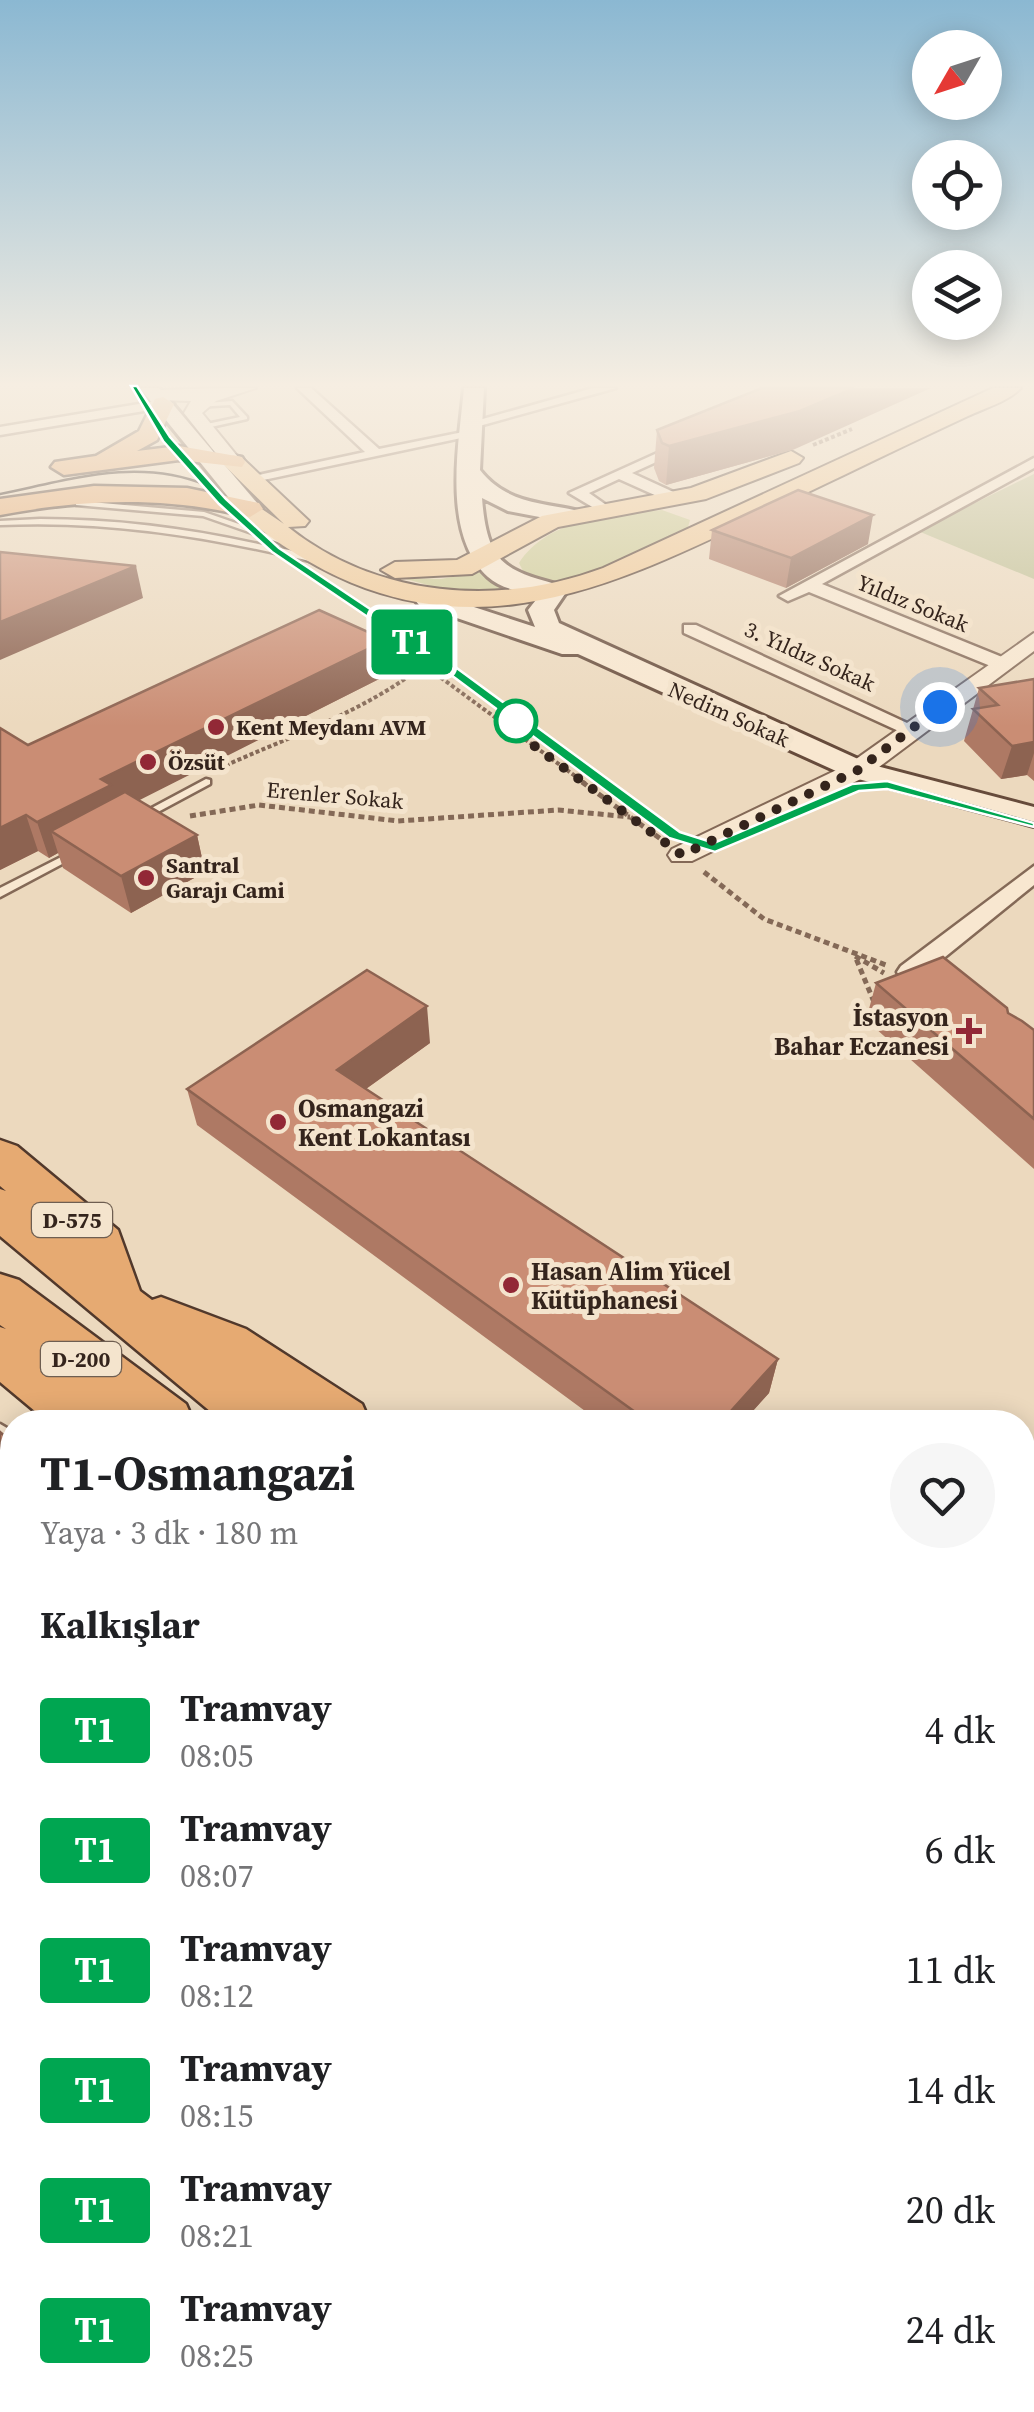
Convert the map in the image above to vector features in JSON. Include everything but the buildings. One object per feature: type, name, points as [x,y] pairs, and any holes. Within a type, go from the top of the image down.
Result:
[{"type":"highway","points":[[0,508],[37,501]]},
{"type":"highway","points":[[213,501],[250,510]]},
{"type":"highway","name":"D-575","points":[[0,1158],[100,1244],[117,1302]]},
{"type":"highway","name":"D-200","points":[[0,1208],[249,1410]]},
{"type":"highway","name":"D-200","points":[[0,1295],[150,1410]]},
{"type":"highway","points":[[117,1302],[227,1344],[324,1410]]},
{"type":"highway","points":[[0,1316],[147,1410]]},
{"type":"highway","points":[[0,1350],[74,1410]]},
{"type":"main road","points":[[242,501],[304,552],[440,605],[601,656]]},
{"type":"main road","points":[[276,501],[324,546],[360,561],[404,572],[431,572],[532,528],[587,513],[661,501]]},
{"type":"main road","points":[[474,501],[479,553],[506,578],[555,591]]},
{"type":"main road","points":[[500,501],[508,505],[587,513]]},
{"type":"main road","points":[[675,501],[709,515],[709,528]]},
{"type":"main road","points":[[440,605],[504,602],[619,571],[768,501]]},
{"type":"main road","points":[[555,591],[542,610],[548,627],[601,656]]},
{"type":"main road","name":"Nedim Sokak","points":[[601,656],[858,770],[1034,816]]},
{"type":"street","points":[[581,501],[587,513]]},
{"type":"street","points":[[788,596],[963,501]]},
{"type":"street","name":"Yıldız Sokak","points":[[808,585],[1000,662]]},
{"type":"street","name":"3. Yıldız Sokak","points":[[690,629],[910,729]]},
{"type":"street","points":[[682,855],[858,770],[1034,640]]},
{"type":"street","points":[[910,972],[1034,873]]},
{"type":"lane","points":[[0,508],[105,503],[156,508],[234,522],[304,552]]},
{"type":"lane","points":[[0,522],[81,519],[143,523],[304,552]]},
{"type":"lane","points":[[124,827],[206,782]]},
{"type":"lane","points":[[0,893],[88,846]]},
{"type":"path","points":[[216,770],[425,666],[451,641],[458,624],[440,605]]},
{"type":"path","points":[[425,666],[633,817],[764,919],[855,956],[910,972]]},
{"type":"path","name":"Erenler Sokak","points":[[124,827],[260,805],[398,821],[558,810],[633,817]]},
{"type":"shaded area","points":[[662,510],[690,520],[688,527],[608,569],[562,580],[542,579],[524,573],[519,563],[547,536],[564,528],[603,517]]},
{"type":"shaded area","points":[[480,572],[510,594],[454,592],[402,578],[441,579]]},
{"type":"green space","points":[[980,501],[1034,501],[1034,579],[918,531]]},
{"type":"tram line","name":"T1","points":[[222,501],[276,550],[435,658],[674,835],[701,846],[715,848],[743,840],[856,787],[887,785],[913,789],[1034,823]]},
{"type":"tram line","points":[[223,501],[308,571],[466,681],[674,835],[715,848],[856,787],[913,789],[1034,823]]},
{"type":"place","name":"Kent Meydanı AVM","points":[[216,727]]},
{"type":"place","name":"Özsüt","points":[[148,762]]},
{"type":"place","name":"Santral Garajı Cami","points":[[146,878]]},
{"type":"place","name":"İstasyon Bahar Eczanesi","points":[[969,1031]]},
{"type":"place","name":"Osmangazi Kent Lokantası","points":[[278,1122]]},
{"type":"place","name":"Hasan Alim Yücel Kütüphanesi","points":[[511,1285]]},
{"type":"route","points":[[516,721],[514,731],[682,855],[858,770],[940,707]]}]
